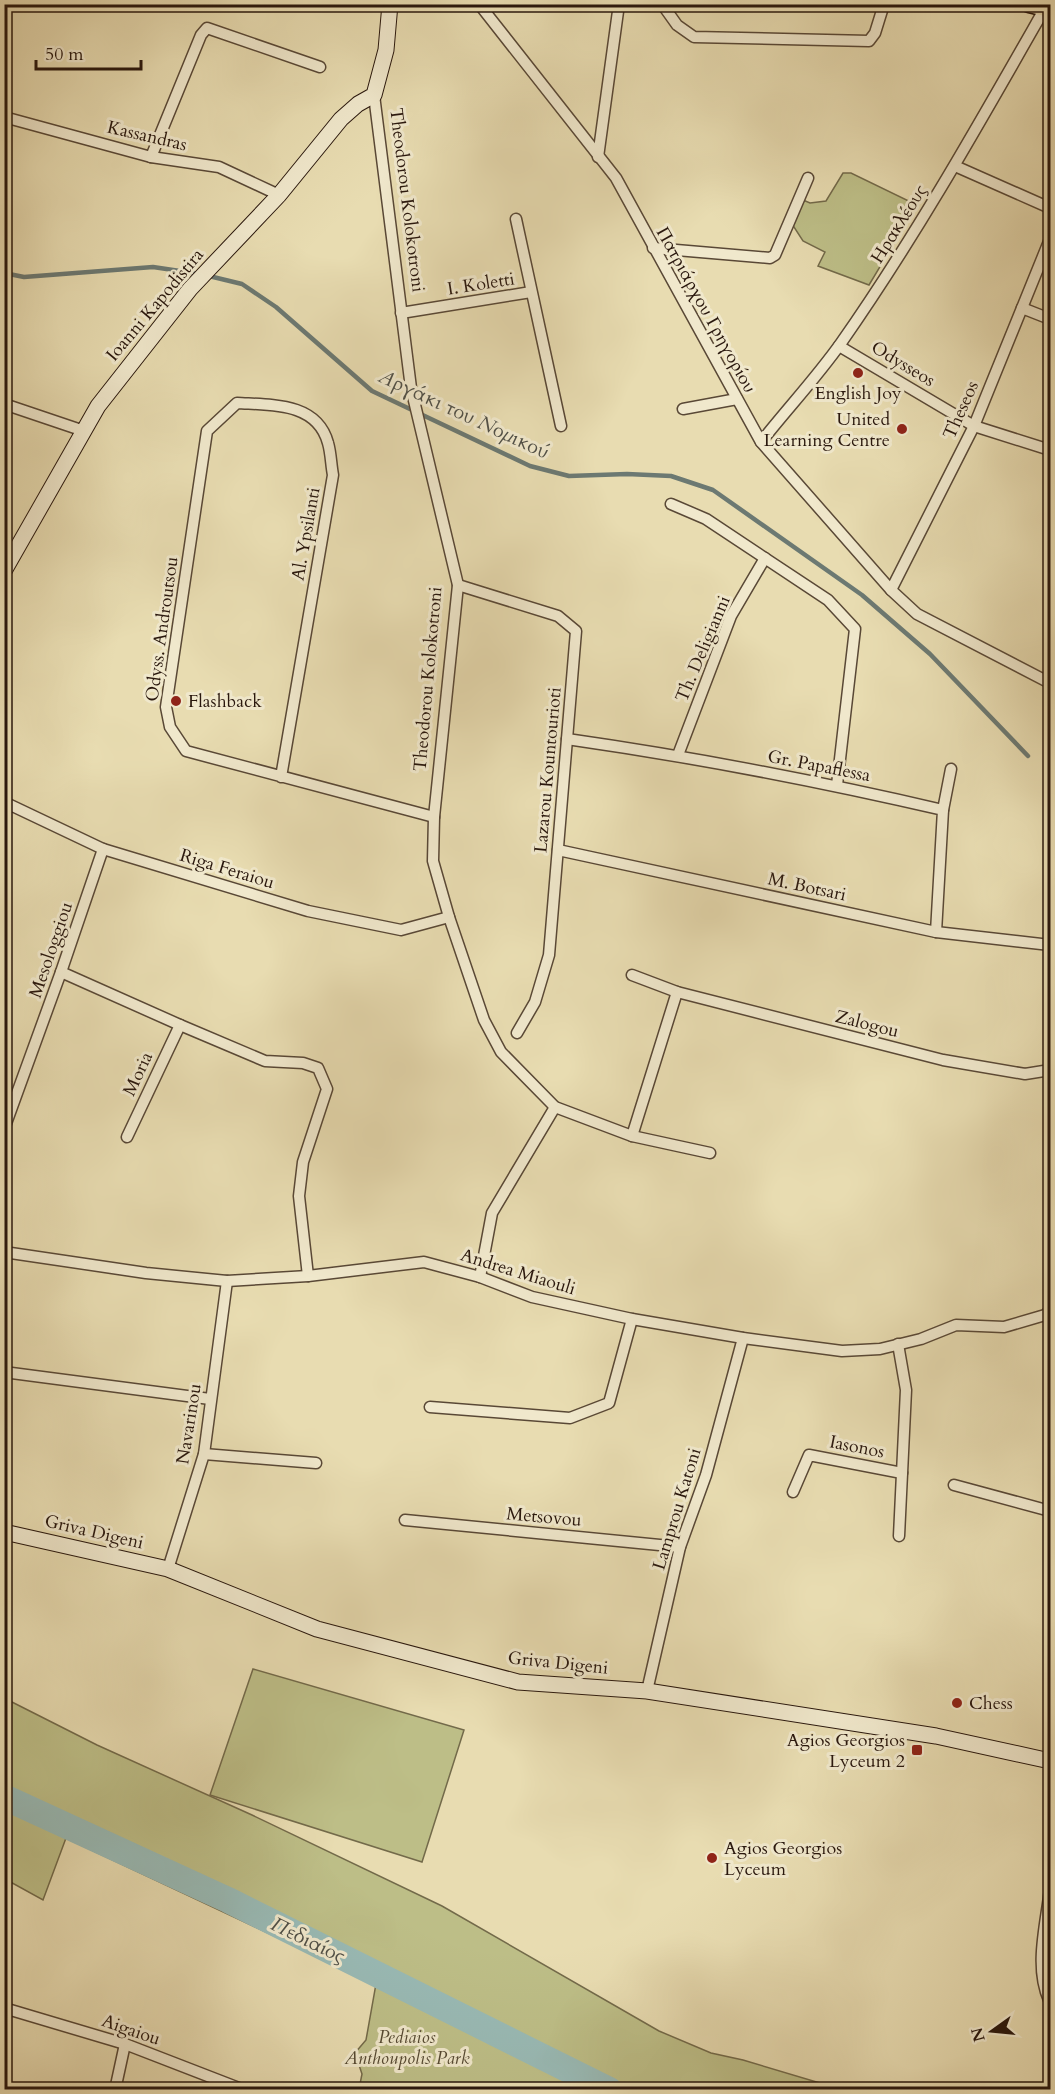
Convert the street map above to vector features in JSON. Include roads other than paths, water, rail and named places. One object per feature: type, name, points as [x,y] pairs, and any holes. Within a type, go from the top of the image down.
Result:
[{"type":"street","name":"Theodorou Kolokotroni","points":[[390,4],[386,50],[374,95],[411,388],[458,585],[434,817],[433,861],[484,1020],[501,1052],[555,1107]]},
{"type":"street","name":"Πατριάρχου Γρηγορίου","points":[[478,4],[616,178],[652,248],[761,442],[891,590],[917,614],[1050,683]]},
{"type":"street","points":[[598,157],[619,4]]},
{"type":"street","points":[[662,4],[677,25],[694,36],[868,41],[875,33],[884,4]]},
{"type":"street","name":"Ηρακλέους","points":[[761,442],[839,346],[881,285],[955,166],[1041,7]]},
{"type":"street","points":[[151,157],[201,35],[207,28],[320,67]]},
{"type":"street","name":"Ioanni Kapodistira","points":[[4,571],[98,406],[190,289],[279,195],[341,119],[358,104],[374,95]]},
{"type":"street","name":"Kassandras","points":[[4,117],[151,157],[219,167],[279,195]]},
{"type":"street","points":[[955,166],[1050,208]]},
{"type":"street","points":[[652,248],[770,258],[775,255],[808,178]]},
{"type":"street","points":[[516,219],[561,426]]},
{"type":"street","name":"Theseos","points":[[891,590],[974,426],[1050,239]]},
{"type":"street","name":"I. Koletti","points":[[401,313],[531,292]]},
{"type":"street","points":[[1022,308],[1050,319]]},
{"type":"street","name":"Odysseos","points":[[839,346],[974,426],[1050,450]]},
{"type":"street","points":[[683,409],[737,399]]},
{"type":"street","name":"Al. Ypsilanti","points":[[207,431],[237,403],[283,406],[314,417],[328,441],[333,475],[281,777]]},
{"type":"street","points":[[4,404],[84,431]]},
{"type":"street","name":"Odyss. Androutsou","points":[[207,431],[165,707],[170,727],[186,751],[434,817]]},
{"type":"street","points":[[671,504],[706,519],[828,600],[855,629],[837,785]]},
{"type":"street","name":"Th. Deligianni","points":[[678,755],[731,616],[765,558]]},
{"type":"street","name":"Lazarou Kountourioti","points":[[458,585],[558,616],[576,631],[549,956],[536,1002],[517,1033]]},
{"type":"street","name":"Gr. Papaflessa","points":[[567,739],[678,755],[837,785],[943,810]]},
{"type":"street","points":[[936,932],[943,810],[951,769]]},
{"type":"street","name":"Riga Feraiou","points":[[4,802],[103,849],[308,911],[402,930],[449,916]]},
{"type":"street","name":"Mesologgiou","points":[[4,1129],[62,972],[103,849]]},
{"type":"street","name":"M. Botsari","points":[[558,850],[936,932],[1050,945]]},
{"type":"street","points":[[62,972],[265,1061],[303,1063],[318,1068],[327,1089],[303,1162],[300,1196],[308,1276]]},
{"type":"street","name":"Zalogou","points":[[632,975],[677,992],[943,1060],[1025,1074],[1050,1070]]},
{"type":"street","points":[[632,1136],[677,992]]},
{"type":"street","name":"Moria","points":[[127,1137],[180,1025]]},
{"type":"street","points":[[480,1277],[492,1214],[555,1107],[632,1136],[710,1153]]},
{"type":"street","name":"Andrea Miaouli","points":[[4,1252],[146,1273],[227,1281],[308,1276],[424,1262],[480,1277],[532,1297],[632,1319],[743,1338],[843,1351],[880,1349],[921,1339],[956,1325],[1004,1327],[1045,1315],[1050,1311]]},
{"type":"street","name":"Navarinou","points":[[168,1569],[204,1454],[227,1281]]},
{"type":"street","points":[[430,1407],[570,1418],[609,1403],[632,1319]]},
{"type":"street","name":"Lamprou Katoni","points":[[647,1691],[680,1547],[706,1475],[743,1338]]},
{"type":"street","name":"Iasonos","points":[[898,1344],[906,1390],[899,1536]]},
{"type":"street","points":[[4,1372],[210,1399]]},
{"type":"street","points":[[204,1454],[316,1463]]},
{"type":"street","name":"Iasonos","points":[[793,1492],[809,1455],[902,1473]]},
{"type":"street","points":[[954,1485],[1050,1511]]},
{"type":"street","name":"Metsovou","points":[[405,1521],[680,1547]]},
{"type":"street","name":"Griva Digeni","points":[[4,1532],[168,1569],[317,1629],[518,1682],[647,1691],[936,1736],[1050,1761]]},
{"type":"street","points":[[1049,2000],[1043,1987],[1042,1961],[1050,1889]]},
{"type":"street","name":"Aigaiou","points":[[4,2008],[125,2044],[244,2090]]},
{"type":"street","points":[[115,2090],[125,2044]]},
{"type":"waterway","name":"Αργάκι του Νομικού","points":[[4,273],[24,277],[153,267],[200,274]]},
{"type":"waterway","name":"Αργάκι του Νομικού","points":[[209,276],[242,284],[276,307],[372,391],[530,466],[569,476],[627,474],[671,476],[713,490],[862,595],[930,654],[1028,756]]},
{"type":"waterway","name":"Πεδιαίος","points":[[4,1797],[228,1900],[609,2090]]},
{"type":"place","name":"English Joy","points":[[858,373]]},
{"type":"place","name":"United Learning Centre","points":[[902,429]]},
{"type":"place","name":"Flashback","points":[[176,701]]},
{"type":"place","name":"Chess","points":[[957,1703]]},
{"type":"place","name":"Agios Georgios Lyceum 2","points":[[917,1750]]},
{"type":"place","name":"Agios Georgios Lyceum","points":[[712,1858]]},
{"type":"park label","name":"Pediaios Anthoupolis Park","points":[[407,2047]]}]
